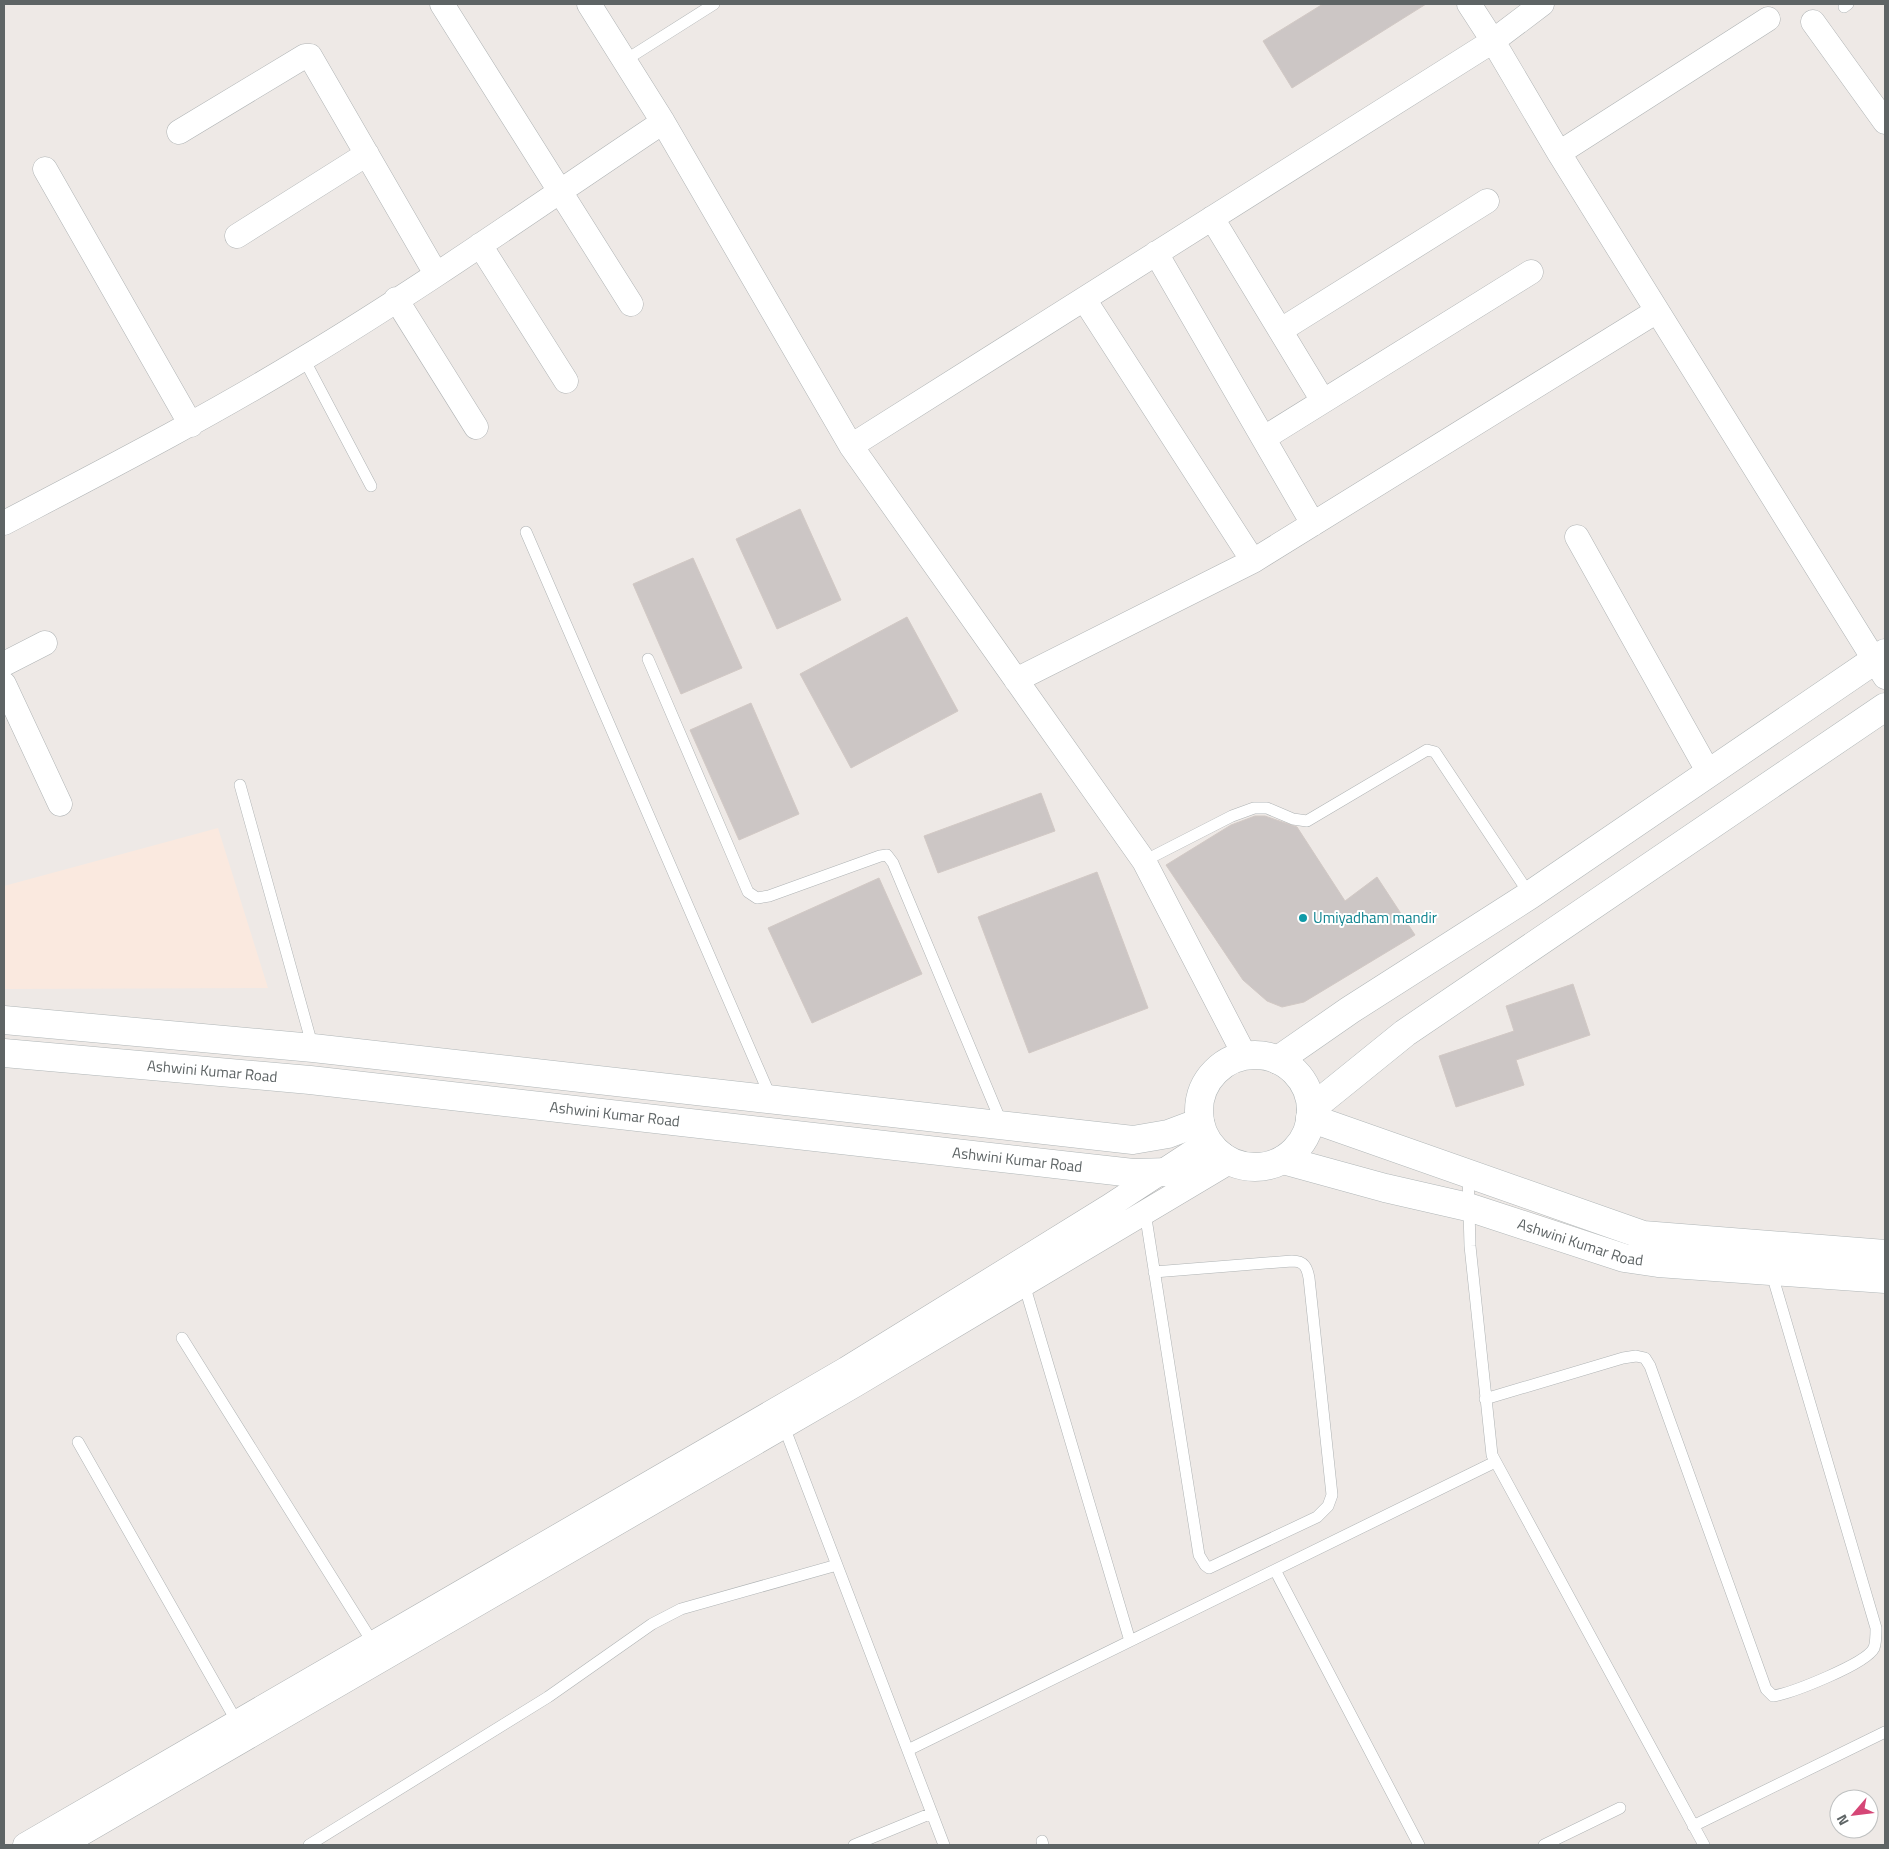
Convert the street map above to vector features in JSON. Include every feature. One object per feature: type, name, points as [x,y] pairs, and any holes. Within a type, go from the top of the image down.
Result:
[{"type":"main road","points":[[1278,1060],[1350,1010],[1530,895],[1708,773],[1882,663]]},
{"type":"main road","points":[[1311,1113],[1405,1033],[1885,707]]},
{"type":"main road","points":[[4,1020],[313,1048],[1133,1140],[1168,1134],[1215,1145]]},
{"type":"main road","name":"Ashwini Kumar Road","points":[[4,1053],[310,1080],[1133,1173],[1170,1172],[1215,1145]]},
{"type":"main road","points":[[1262,1055],[1278,1060],[1291,1068],[1302,1080],[1308,1094],[1311,1113],[1304,1138],[1295,1150],[1283,1160],[1268,1166],[1252,1167],[1236,1164],[1215,1145],[1199,1104],[1204,1087],[1214,1072],[1228,1061],[1245,1056],[1262,1055]]},
{"type":"main road","name":"Ashwini Kumar Road","points":[[1311,1113],[1468,1174],[1642,1235],[1885,1254]]},
{"type":"main road","name":"Ashwini Kumar Road","points":[[1283,1160],[1376,1186],[1468,1207],[1624,1258],[1658,1263],[1885,1279]]},
{"type":"street","points":[[442,4],[631,304]]},
{"type":"street","points":[[589,4],[662,122],[851,446],[1144,862],[1245,1056]]},
{"type":"street","points":[[1468,4],[1493,41],[1559,154],[1657,311],[1882,663]]},
{"type":"street","points":[[851,446],[1493,41],[1542,4]]},
{"type":"street","points":[[1559,154],[1768,19]]},
{"type":"street","points":[[1813,22],[1885,122]]},
{"type":"street","points":[[179,132],[308,55],[312,58],[436,274]]},
{"type":"street","points":[[4,523],[192,425],[304,358],[480,245],[662,122]]},
{"type":"street","points":[[237,236],[367,154]]},
{"type":"street","points":[[45,168],[192,425]]},
{"type":"street","points":[[1281,330],[1487,201]]},
{"type":"street","points":[[1212,218],[1323,401]]},
{"type":"street","points":[[480,245],[566,381]]},
{"type":"street","points":[[1156,253],[1314,524]]},
{"type":"street","points":[[1264,438],[1531,272]]},
{"type":"street","points":[[396,299],[476,428]]},
{"type":"street","points":[[1084,299],[1253,561]]},
{"type":"street","points":[[1016,680],[1253,561],[1657,311]]},
{"type":"street","points":[[1577,537],[1708,773]]},
{"type":"street","points":[[4,664],[45,643]]},
{"type":"street","points":[[4,684],[60,804]]},
{"type":"street","points":[[25,1845],[373,1643],[1024,1284],[1145,1212],[1215,1145]]},
{"type":"street","points":[[62,1845],[780,1417],[854,1364],[1163,1172]]},
{"type":"lane","points":[[624,61],[714,4]]},
{"type":"lane","points":[[304,358],[371,486]]},
{"type":"lane","points":[[526,532],[772,1100]]},
{"type":"lane","points":[[648,659],[748,892],[757,898],[769,896],[887,855],[893,863],[1003,1126]]},
{"type":"lane","points":[[1144,862],[1232,816],[1254,808],[1267,808],[1293,819],[1307,821],[1427,750],[1435,752],[1530,895]]},
{"type":"lane","points":[[240,785],[313,1048]]},
{"type":"lane","points":[[1468,1174],[1470,1246],[1490,1450],[1704,1845]]},
{"type":"lane","points":[[1145,1212],[1154,1272],[1199,1555],[1209,1568],[1317,1517],[1328,1506],[1332,1495],[1309,1278],[1307,1268],[1300,1261],[1154,1272]]},
{"type":"lane","points":[[1485,1399],[1623,1358],[1636,1356],[1645,1358],[1650,1366],[1766,1689],[1773,1696],[1784,1694],[1831,1674],[1862,1659],[1874,1648],[1876,1628],[1771,1271]]},
{"type":"lane","points":[[1024,1284],[1130,1642]]},
{"type":"lane","points":[[182,1338],[373,1643]]},
{"type":"lane","points":[[780,1417],[944,1845]]},
{"type":"lane","points":[[78,1442],[237,1722]]},
{"type":"lane","points":[[908,1750],[1495,1462]]},
{"type":"lane","points":[[308,1845],[548,1697],[652,1624],[681,1608],[837,1565]]},
{"type":"lane","points":[[1275,1570],[1419,1845]]},
{"type":"lane","points":[[1693,1826],[1885,1732]]},
{"type":"lane","points":[[1544,1845],[1620,1808]]},
{"type":"lane","points":[[854,1845],[932,1813]]},
{"type":"shaded area","points":[[218,828],[268,988],[4,989],[4,886]]},
{"type":"building","points":[[1323,4],[1426,4],[1292,88],[1263,41]]},
{"type":"building","points":[[800,509],[841,600],[777,629],[736,539]]},
{"type":"building","points":[[693,558],[742,668],[681,694],[633,584]]},
{"type":"building","points":[[907,617],[958,711],[851,768],[800,674]]},
{"type":"building","points":[[751,703],[799,814],[739,840],[690,730]]},
{"type":"building","points":[[1041,793],[1055,831],[938,873],[924,836]]},
{"type":"building","name":"Umiyadham mandir","points":[[1255,816],[1265,816],[1297,827],[1345,901],[1377,877],[1415,935],[1304,1002],[1282,1007],[1267,1001],[1243,980],[1166,865],[1231,825]]},
{"type":"building","points":[[1097,872],[1148,1008],[1029,1053],[978,917]]},
{"type":"building","points":[[879,878],[922,974],[812,1023],[768,928]]},
{"type":"building","points":[[1573,984],[1590,1035],[1516,1060],[1524,1085],[1456,1107],[1439,1056],[1514,1031],[1506,1006]]},
{"type":"place","name":"Umiyadham mandir","points":[[1303,918]]}]
